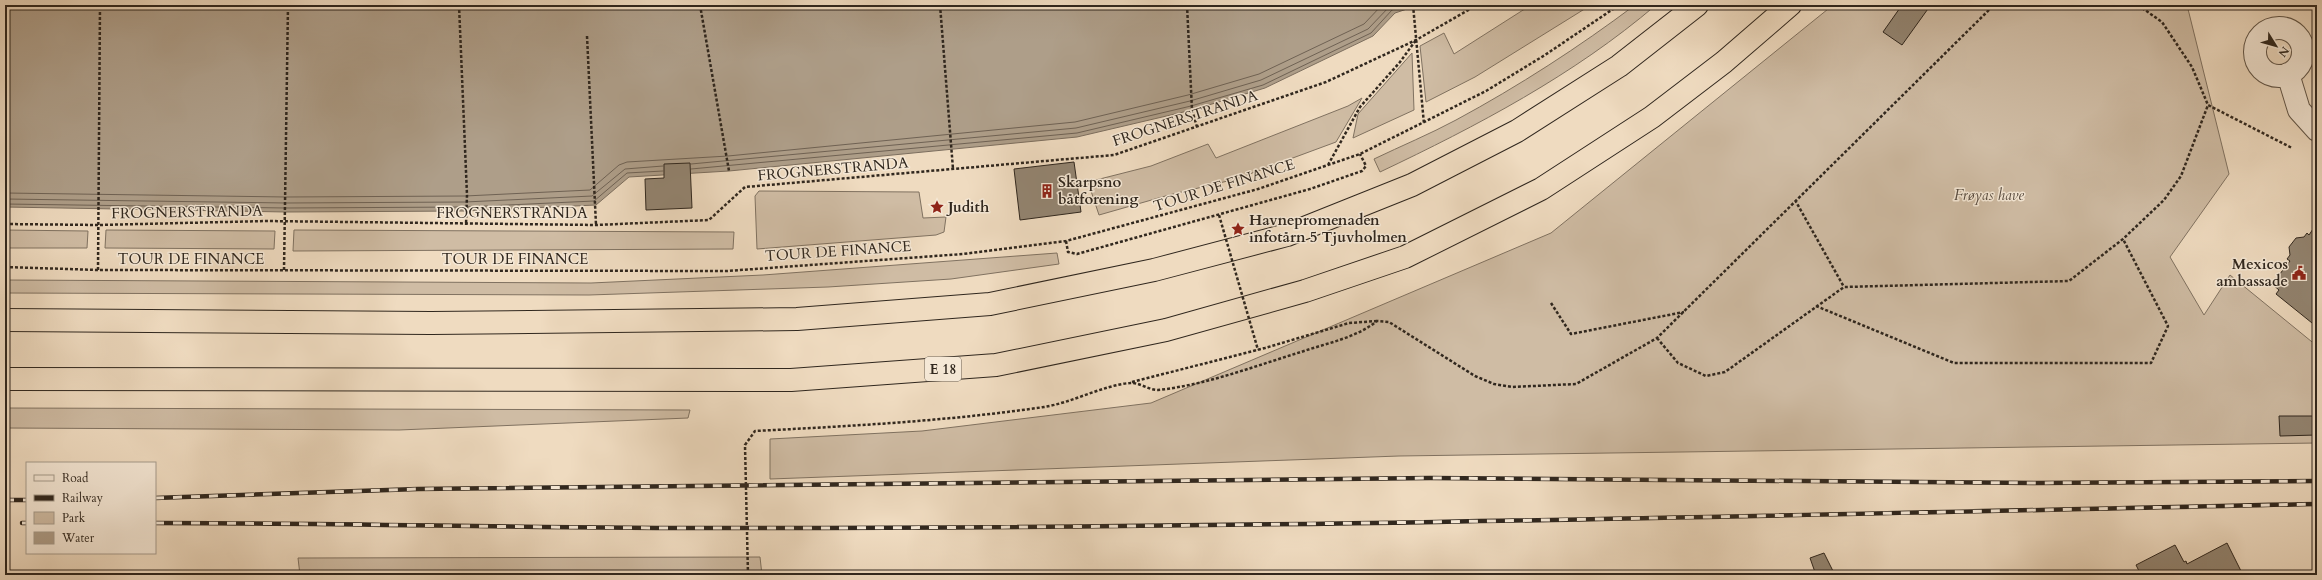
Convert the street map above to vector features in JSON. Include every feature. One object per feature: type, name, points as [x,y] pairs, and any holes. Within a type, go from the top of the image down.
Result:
[{"type":"highway","points":[[5,320],[431,323],[797,319],[990,304],[1154,270],[1287,234],[1412,185],[1517,130],[1619,66],[1697,5]]},
{"type":"highway","name":"E 18","points":[[5,379],[791,380],[996,365],[1166,330],[1305,291],[1405,257],[1541,189],[1652,117],[1724,62],[1790,5]]},
{"type":"street","points":[[2288,74],[2299,110],[2317,130]]},
{"type":"path","points":[[98,270],[100,5]]},
{"type":"path","points":[[284,270],[286,221],[288,5]]},
{"type":"path","points":[[459,5],[467,195],[466,225]]},
{"type":"path","points":[[700,5],[729,171]]},
{"type":"path","points":[[940,5],[953,169]]},
{"type":"path","points":[[1187,5],[1192,110],[1197,127]]},
{"type":"path","points":[[1413,5],[1424,124]]},
{"type":"path","name":"FROGNERSTRANDA","points":[[5,224],[98,225],[286,221],[466,225],[596,225],[709,220],[745,187],[1114,154],[1326,82],[1416,40],[1477,5]]},
{"type":"path","name":"TOUR DE FINANCE","points":[[5,267],[98,270],[727,271],[963,254],[1066,241],[1251,191],[1360,154],[1424,124],[1486,91],[1545,55],[1619,5]]},
{"type":"path","points":[[748,575],[745,445],[755,431],[934,421],[1039,408],[1132,382],[1258,350],[1349,323],[1377,321],[1389,322],[1475,376],[1494,384],[1512,387],[1576,384],[1657,338],[1994,5]]},
{"type":"path","points":[[2138,5],[2162,22],[2192,67],[2208,105],[2296,149]]},
{"type":"path","points":[[587,36],[596,225]]},
{"type":"path","points":[[1328,165],[1360,107],[1400,62],[1416,40]]},
{"type":"path","points":[[1657,338],[1678,362],[1706,376],[1725,372],[1844,287],[2069,281],[2123,239],[2164,200],[2181,176],[2208,105]]},
{"type":"path","points":[[1066,241],[1068,252],[1077,254],[1310,189],[1362,171],[1366,166],[1360,154]]},
{"type":"path","points":[[1796,200],[1844,287]]},
{"type":"path","points":[[1219,215],[1258,350]]},
{"type":"path","points":[[1816,306],[1954,363],[2151,363],[2168,326],[2123,239]]},
{"type":"path","points":[[1551,303],[1571,334],[1684,312]]},
{"type":"path","points":[[1132,382],[1146,389],[1156,390],[1235,373],[1365,330],[1377,321]]},
{"type":"green space","points":[[1531,5],[1591,5],[1475,77],[1426,102],[1420,46],[1444,33],[1454,54]]},
{"type":"green space","points":[[1635,5],[1656,5],[1592,54],[1524,98],[1453,136],[1380,172],[1374,159],[1446,125],[1503,94],[1570,51]]},
{"type":"green space","name":"Frøyas have","points":[[1833,5],[2187,5],[2229,174],[2170,257],[2204,315],[2230,275],[2317,346],[2317,443],[1399,456],[770,479],[770,439],[922,431],[1151,403],[1551,233]]},
{"type":"green space","points":[[1412,53],[1414,110],[1353,138],[1358,114]]},
{"type":"green space","points":[[1362,98],[1336,142],[1236,179],[1169,195],[1099,215],[1088,182],[1151,166],[1208,144],[1216,158],[1348,106]]},
{"type":"green space","points":[[759,191],[919,192],[923,218],[946,217],[944,232],[936,235],[757,249],[755,196]]},
{"type":"green space","points":[[5,230],[88,231],[87,248],[5,248]]},
{"type":"green space","points":[[106,230],[275,231],[274,249],[105,248]]},
{"type":"green space","points":[[294,230],[734,232],[733,249],[293,251]]},
{"type":"green space","points":[[1057,253],[1059,264],[951,279],[828,287],[589,295],[5,293],[5,280],[591,283],[763,275]]},
{"type":"green space","points":[[5,408],[690,410],[688,418],[399,430],[5,428]]},
{"type":"green space","points":[[760,557],[762,575],[300,575],[298,558]]},
{"type":"water","points":[[5,5],[1441,5],[1413,7],[1395,13],[1373,36],[1265,88],[1192,110],[1077,137],[729,171],[629,177],[596,205],[465,211],[286,212],[5,207]]},
{"type":"building","points":[[1902,5],[1930,6],[1902,45],[1883,32]]},
{"type":"building","name":"Skarpsno båtforening","points":[[1074,162],[1081,212],[1020,220],[1014,169]]},
{"type":"building","points":[[690,163],[692,208],[646,210],[645,179],[664,178],[664,164]]},
{"type":"building","name":"Mexicos ambassade","points":[[2317,223],[2317,327],[2276,294],[2279,290],[2272,284],[2290,261],[2287,259],[2290,255],[2289,247],[2296,238],[2304,237],[2307,233],[2309,235]]},
{"type":"building","points":[[2279,416],[2317,416],[2317,435],[2280,436]]},
{"type":"building","points":[[2227,543],[2243,575],[2141,575],[2136,565],[2175,545],[2184,562],[2186,561],[2187,564]]},
{"type":"building","points":[[1824,553],[1835,575],[1816,575],[1810,558]]},
{"type":"railway","points":[[156,498],[418,489],[1430,478],[2036,483],[2317,481]]},
{"type":"railway","points":[[5,500],[26,500]]},
{"type":"railway","points":[[156,523],[687,528],[1152,526],[1540,520],[2317,504]]},
{"type":"place","name":"Skarpsno båtforening","points":[[1047,191]]},
{"type":"place","name":"Judith","points":[[937,207]]},
{"type":"place","name":"Havnepromenaden infotårn 5 Tjuvholmen","points":[[1238,229]]},
{"type":"place","name":"Mexicos ambassade","points":[[2299,273]]}]
